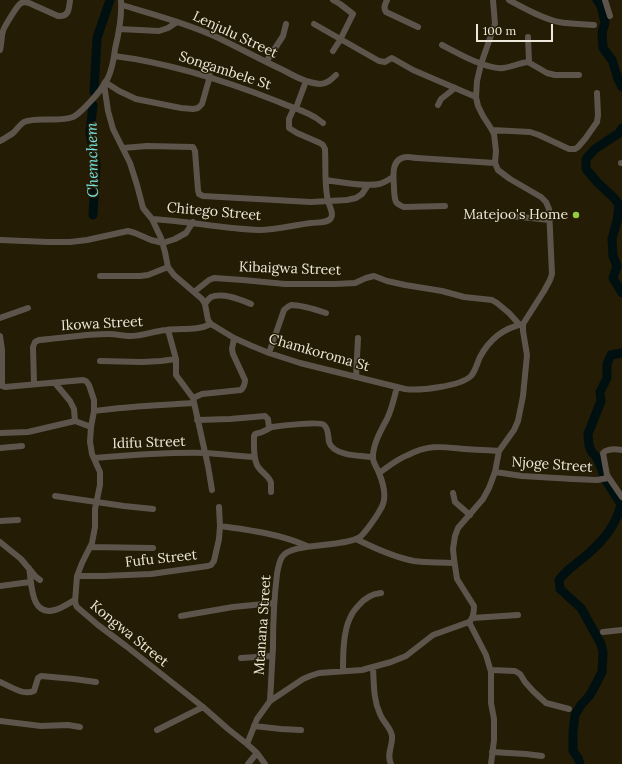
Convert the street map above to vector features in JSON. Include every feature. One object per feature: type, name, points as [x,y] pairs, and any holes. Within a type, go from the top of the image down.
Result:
[{"type":"street","points":[[0,50],[2,45],[2,30],[22,2],[29,3],[58,16],[65,16],[68,12],[70,0]]},
{"type":"street","points":[[387,0],[384,7],[386,12],[418,27]]},
{"type":"street","points":[[491,764],[494,740],[494,719],[491,703],[492,688],[490,670],[486,654],[470,620],[474,606],[457,579],[453,549],[458,528],[470,515],[489,488],[495,472],[499,451],[514,430],[518,421],[522,401],[527,355],[521,324],[550,280],[552,267],[549,207],[544,200],[498,170],[495,163],[495,145],[492,130],[478,106],[476,97],[477,81],[481,64],[495,24],[493,0]]},
{"type":"street","points":[[509,0],[552,20],[594,25]]},
{"type":"street","points":[[605,0],[610,16]]},
{"type":"street","points":[[333,51],[353,14],[338,1]]},
{"type":"street","points":[[0,141],[14,133],[21,124],[25,122],[73,117],[83,110],[95,97],[110,73],[119,28],[121,3]]},
{"type":"street","name":"Lenjulu Street","points":[[121,3],[211,35],[306,81],[320,84],[333,79],[336,75]]},
{"type":"street","points":[[119,28],[159,31],[168,28],[177,22]]},
{"type":"street","points":[[266,62],[281,40],[286,24]]},
{"type":"street","points":[[314,24],[379,61],[385,62],[392,58],[412,70],[476,97]]},
{"type":"street","points":[[528,37],[529,62]]},
{"type":"street","points":[[442,45],[481,64],[501,68],[529,62],[547,73],[578,76]]},
{"type":"street","name":"Songambele St","points":[[114,56],[150,61],[210,76],[310,114],[324,123]]},
{"type":"street","points":[[104,83],[136,99],[193,109],[198,108],[202,104],[210,76]]},
{"type":"street","points":[[294,108],[306,81]]},
{"type":"street","points":[[104,83],[109,117],[116,138],[123,148],[137,185],[142,208],[152,219],[163,243],[168,267],[174,276],[202,299],[205,304],[208,320],[211,324]]},
{"type":"street","points":[[438,105],[441,99],[455,88]]},
{"type":"street","points":[[492,130],[530,132],[569,149],[575,149],[585,139],[596,122],[598,116],[597,93]]},
{"type":"street","name":"Chitego Street","points":[[152,219],[260,230],[326,222],[330,219],[332,217],[328,201],[326,155],[324,147],[320,143],[289,128],[289,119],[294,108]]},
{"type":"street","points":[[123,148],[147,146],[193,147],[195,151],[198,190],[201,196],[315,202],[347,200],[356,198],[362,194],[368,185]]},
{"type":"street","points":[[445,206],[404,207],[398,204],[395,201],[393,177],[397,161],[407,157],[495,163]]},
{"type":"street","points":[[326,180],[368,185],[380,184],[393,177]]},
{"type":"street","points":[[510,216],[550,220]]},
{"type":"street","points":[[0,240],[70,242],[87,240],[128,231],[135,232],[151,240],[163,243],[186,233],[193,222]]},
{"type":"street","points":[[100,276],[148,275],[168,267]]},
{"type":"street","name":"Kibaigwa Street","points":[[194,292],[214,278],[286,284],[335,284],[355,283],[374,276],[387,281],[442,291],[464,297],[492,300],[521,324]]},
{"type":"street","points":[[205,304],[211,297],[221,296],[239,299],[251,304]]},
{"type":"street","points":[[269,353],[284,310],[287,307],[292,306],[313,309],[326,313]]},
{"type":"street","points":[[0,318],[28,308]]},
{"type":"street","name":"Chamkoroma St","points":[[211,324],[234,338],[269,353],[300,363],[405,389],[419,390],[461,382],[468,378],[474,371],[485,349],[494,338],[502,332],[521,324]]},
{"type":"street","name":"Ikowa Street","points":[[34,384],[33,347],[35,342],[39,340],[111,334],[130,336],[168,330],[192,329],[211,324]]},
{"type":"street","points":[[168,330],[176,359],[176,372],[178,378],[194,400],[212,490]]},
{"type":"street","name":"Kongwa Street","points":[[0,336],[2,350],[2,386],[55,383],[76,380],[86,381],[90,387],[94,400],[90,442],[101,479],[94,516],[94,535],[91,547],[77,576],[75,600],[77,607],[247,744],[257,753],[265,764]]},
{"type":"street","points":[[94,411],[194,400],[202,394],[241,390],[245,384],[245,380],[233,354],[232,349],[234,338]]},
{"type":"street","points":[[356,377],[358,338]]},
{"type":"street","points":[[100,361],[149,361],[176,359]]},
{"type":"street","points":[[55,383],[70,401],[74,409],[75,421]]},
{"type":"street","points":[[356,539],[363,534],[384,504],[385,491],[373,457],[377,440],[391,408],[397,387]]},
{"type":"street","points":[[197,420],[265,416],[268,419],[269,428]]},
{"type":"street","points":[[0,433],[28,432],[75,421],[91,427]]},
{"type":"street","points":[[271,492],[271,482],[257,467],[254,457],[255,434],[269,428],[322,424],[326,427],[331,447],[334,450],[343,453],[373,457]]},
{"type":"street","points":[[0,448],[22,446]]},
{"type":"street","points":[[379,473],[407,455],[429,448],[443,447],[499,451]]},
{"type":"street","points":[[622,450],[609,450],[603,453],[608,478],[622,497]]},
{"type":"street","name":"Idifu Street","points":[[94,458],[131,455],[205,453],[254,457]]},
{"type":"street","name":"Njoge Street","points":[[495,472],[522,476],[573,479],[597,480],[608,478]]},
{"type":"street","points":[[453,493],[455,502],[470,515]]},
{"type":"street","points":[[55,496],[153,509]]},
{"type":"street","name":"Fufu Street","points":[[77,576],[151,574],[208,566],[214,561],[219,539],[219,507]]},
{"type":"street","points":[[0,521],[18,520]]},
{"type":"street","points":[[220,526],[274,535],[307,546]]},
{"type":"street","points":[[356,539],[403,558],[426,562],[454,563]]},
{"type":"street","name":"Mtanana Street","points":[[270,701],[274,603],[278,569],[281,558],[288,551],[307,546],[330,544],[356,539]]},
{"type":"street","points":[[0,542],[21,559],[40,580]]},
{"type":"street","points":[[91,547],[152,548]]},
{"type":"street","points":[[29,568],[30,582],[35,601],[39,608],[47,611],[57,609],[75,600]]},
{"type":"street","points":[[0,586],[30,582]]},
{"type":"street","points":[[344,671],[344,647],[347,628],[351,616],[367,597],[380,593]]},
{"type":"street","points":[[181,616],[233,607],[274,603]]},
{"type":"street","points":[[247,744],[257,719],[270,701],[310,676],[319,673],[373,667],[402,658],[432,636],[470,620],[518,615]]},
{"type":"street","points":[[603,632],[622,630]]},
{"type":"street","points":[[240,658],[272,656]]},
{"type":"street","points":[[373,667],[376,704],[392,735],[389,756],[391,764]]},
{"type":"street","points":[[490,670],[518,672],[533,691],[546,703],[569,709]]},
{"type":"street","points":[[0,682],[27,693],[34,691],[38,678],[41,676],[96,682]]},
{"type":"street","points":[[157,730],[203,708]]},
{"type":"street","points":[[0,721],[41,726],[68,725],[80,727]]},
{"type":"street","points":[[254,726],[300,730]]},
{"type":"street","points":[[492,752],[542,756]]},
{"type":"street","points":[[248,764],[257,753]]},
{"type":"waterway","points":[[94,92],[97,38],[110,0]]},
{"type":"waterway","points":[[597,0],[601,6],[605,23],[602,32],[603,48],[612,60],[622,87]]},
{"type":"waterway","name":"Chemchem","points":[[93,105],[90,133],[96,165],[93,215]]},
{"type":"waterway","points":[[622,128],[619,133],[595,149],[586,159],[586,169],[619,205],[617,221],[612,239],[613,256],[617,266],[613,278],[622,293]]},
{"type":"waterway","points":[[580,764],[573,751],[575,715],[590,695],[602,672],[603,652],[601,644],[581,608],[560,589],[559,580],[569,569],[600,543],[613,525],[621,504],[605,479],[597,458],[591,451],[588,434],[601,401],[600,392],[607,378],[607,364],[611,355],[622,353]]},
{"type":"place","name":"Matejoo's Home","points":[[576,215]]}]
